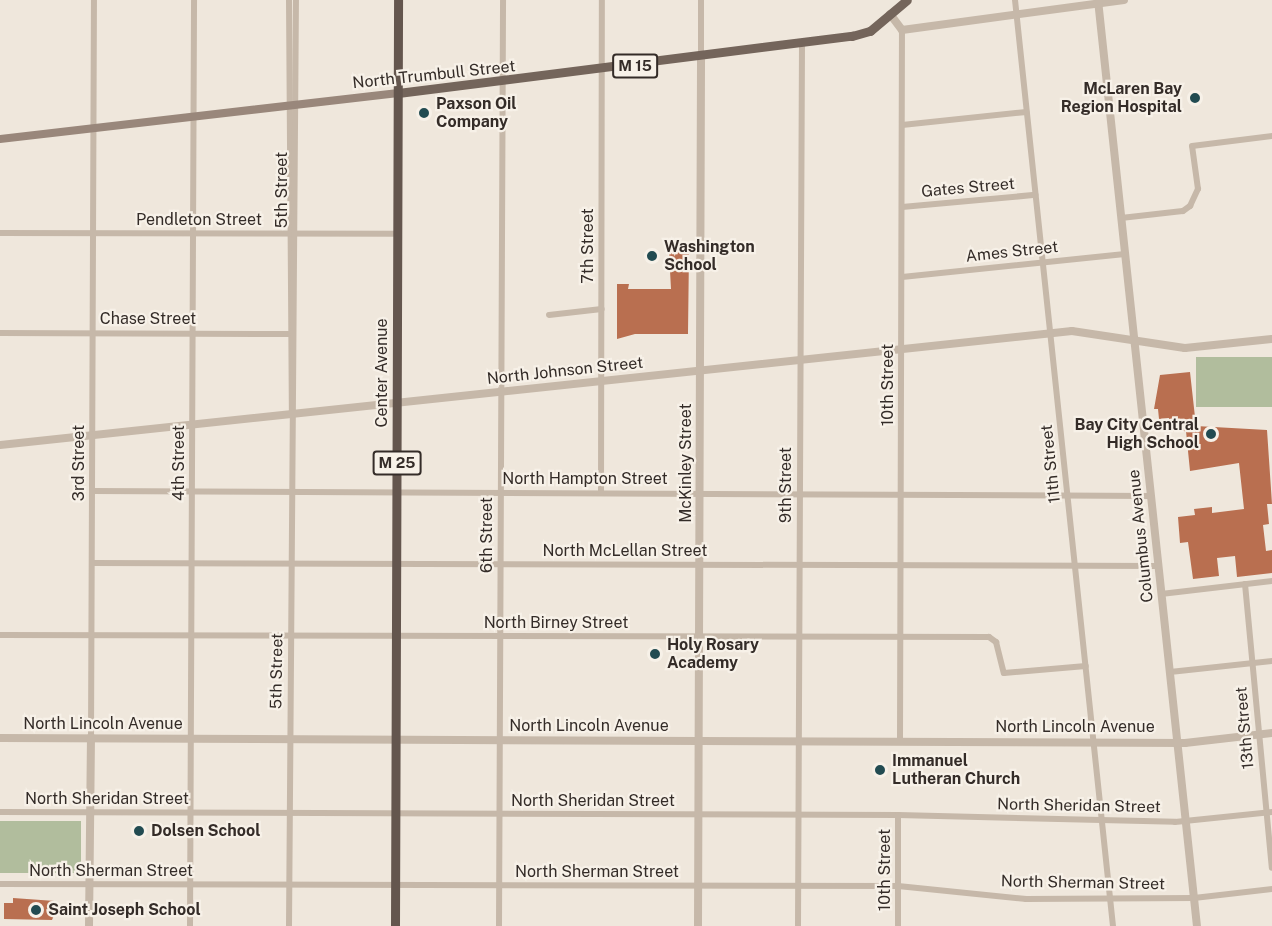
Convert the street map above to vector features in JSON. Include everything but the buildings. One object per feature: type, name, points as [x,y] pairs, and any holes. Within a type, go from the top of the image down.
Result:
[{"type":"highway","name":"Center Avenue","points":[[395,926],[398,0]]},
{"type":"main road","name":"M 15","points":[[890,14],[907,0]]},
{"type":"main road","name":"North Trumbull Street","points":[[0,139],[602,71],[802,44],[870,31],[890,14]]},
{"type":"street","name":"3rd Street","points":[[89,926],[94,0]]},
{"type":"street","name":"4th Street","points":[[190,926],[194,0]]},
{"type":"street","name":"5th Street","points":[[289,0],[293,106]]},
{"type":"street","name":"5th Street","points":[[290,926],[292,234],[296,0]]},
{"type":"street","name":"6th Street","points":[[499,926],[503,0]]},
{"type":"street","name":"7th Street","points":[[601,493],[602,0]]},
{"type":"street","name":"McKinley Street","points":[[698,926],[701,0]]},
{"type":"street","name":"11th Street","points":[[1015,0],[1113,926]]},
{"type":"street","points":[[890,14],[902,30],[1124,0]]},
{"type":"street","name":"Columbus Avenue","points":[[1098,2],[1197,926]]},
{"type":"street","name":"10th Street","points":[[900,740],[902,30]]},
{"type":"street","name":"9th Street","points":[[798,926],[802,44]]},
{"type":"street","points":[[902,125],[1026,112]]},
{"type":"street","points":[[1121,218],[1183,211],[1190,206],[1198,189],[1192,146],[1272,136]]},
{"type":"street","name":"Gates Street","points":[[902,207],[1035,195]]},
{"type":"street","name":"Pendleton Street","points":[[0,233],[397,234]]},
{"type":"street","name":"Ames Street","points":[[902,277],[1125,254]]},
{"type":"street","points":[[549,315],[602,309]]},
{"type":"street","name":"North Johnson Street","points":[[0,445],[1086,331],[1185,348],[1272,339]]},
{"type":"street","name":"Chase Street","points":[[0,333],[292,334]]},
{"type":"street","name":"North Hampton Street","points":[[92,491],[1150,496]]},
{"type":"street","name":"North McLellan Street","points":[[92,563],[1158,566]]},
{"type":"street","points":[[1161,594],[1272,581]]},
{"type":"street","name":"13th Street","points":[[1245,584],[1269,812],[1272,868]]},
{"type":"street","name":"North Birney Street","points":[[0,635],[989,637],[996,642],[1005,673],[1086,666]]},
{"type":"street","points":[[1170,672],[1272,661]]},
{"type":"street","name":"North Lincoln Avenue","points":[[0,738],[1177,742],[1272,733]]},
{"type":"street","name":"North Sheridan Street","points":[[0,812],[898,815],[1101,822],[1186,822],[1269,812]]},
{"type":"street","name":"10th Street","points":[[898,815],[898,926]]},
{"type":"street","name":"North Sherman Street","points":[[0,885],[898,886],[1026,899],[1194,898],[1272,889]]},
{"type":"green space","points":[[1196,357],[1272,357],[1272,407],[1196,407]]},
{"type":"green space","points":[[0,821],[81,821],[81,873],[0,873]]},
{"type":"place","name":"McLaren Bay Region Hospital","points":[[1195,98]]},
{"type":"place","name":"Paxson Oil Company","points":[[424,113]]},
{"type":"place","name":"Washington School","points":[[652,256]]},
{"type":"place","name":"Bay City Central High School","points":[[1211,434]]},
{"type":"place","name":"Holy Rosary Academy","points":[[655,654]]},
{"type":"place","name":"Immanuel Lutheran Church","points":[[880,770]]},
{"type":"place","name":"Dolsen School","points":[[139,831]]},
{"type":"place","name":"Saint Joseph School","points":[[36,910]]}]
